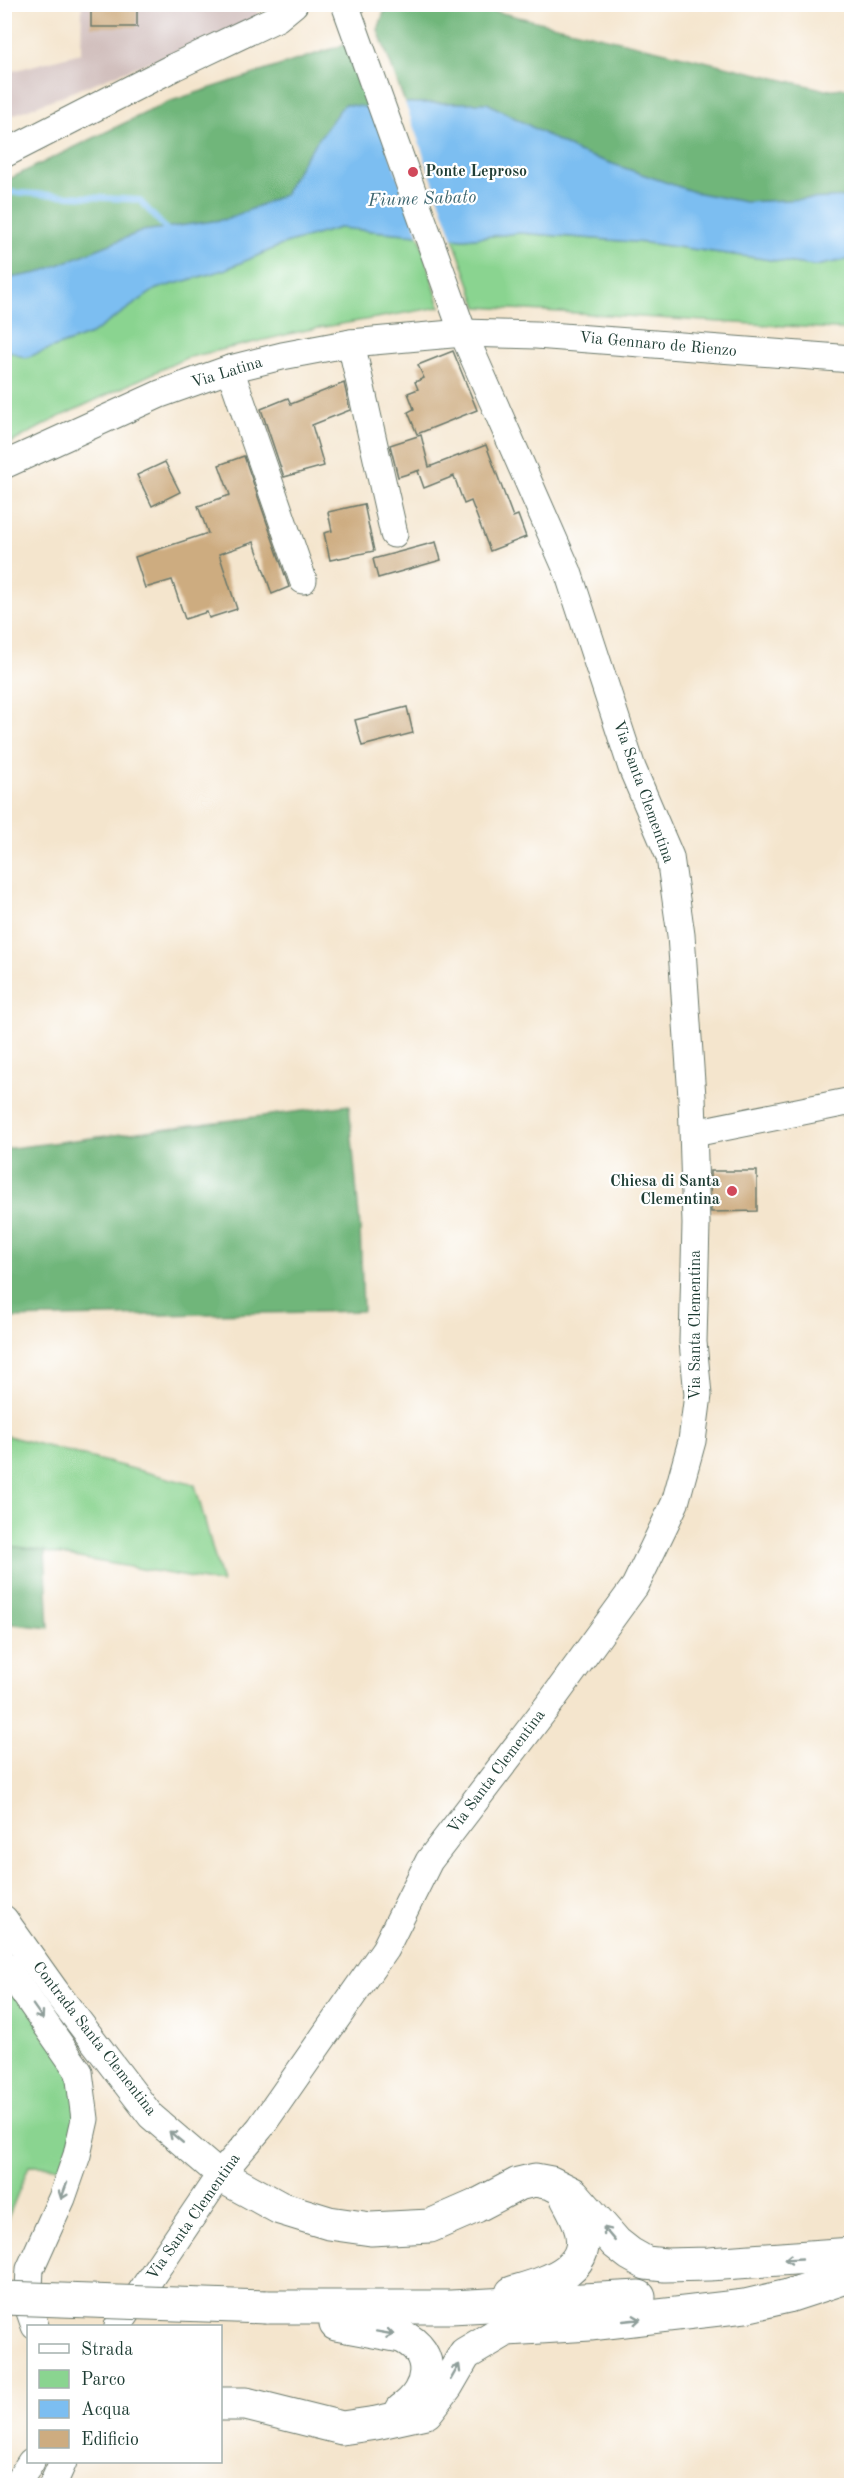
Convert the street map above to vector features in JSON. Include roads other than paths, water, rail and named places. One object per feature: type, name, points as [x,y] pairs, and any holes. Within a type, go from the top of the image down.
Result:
[{"type":"highway","points":[[220,2175],[280,2208],[329,2223],[371,2229],[430,2226],[518,2184],[535,2180],[551,2183],[573,2194],[616,2243],[646,2263],[676,2265],[821,2258],[849,2270]]},
{"type":"highway","points":[[451,2307],[501,2297],[559,2278],[570,2269],[580,2251],[582,2239],[580,2224],[562,2188]]},
{"type":"highway","points":[[4,2298],[266,2307],[451,2307],[622,2299],[849,2270]]},
{"type":"highway","points":[[222,2404],[246,2404],[342,2428],[376,2423],[426,2412],[447,2385],[465,2354],[507,2329],[590,2324],[746,2306],[788,2296],[849,2270]]},
{"type":"highway","points":[[266,2307],[401,2336],[409,2339],[422,2352],[425,2360],[425,2378],[418,2396],[400,2412],[376,2423]]},
{"type":"street","points":[[4,154],[174,67],[277,18],[294,4]]},
{"type":"street","name":"Via Santa Clementina","points":[[119,2325],[220,2175],[260,2128],[385,1949],[429,1861],[550,1703],[635,1586],[675,1503],[692,1441],[698,1395],[693,1342],[696,1224],[693,1132],[681,935],[670,857],[632,768],[568,572],[464,333],[348,13]]},
{"type":"street","name":"Via Latina","points":[[4,465],[160,394],[230,369],[282,356],[351,344],[464,333]]},
{"type":"street","name":"Via Gennaro de Rienzo","points":[[464,333],[536,335],[852,359]]},
{"type":"street","points":[[351,344],[394,534]]},
{"type":"street","points":[[230,369],[303,580]]},
{"type":"street","points":[[693,1132],[852,1101]]},
{"type":"street","name":"Contrada Santa Clementina","points":[[4,1919],[56,1992],[152,2116],[220,2175]]},
{"type":"street","name":"Contrada Santa Clementina","points":[[4,1964],[80,2072],[85,2119],[77,2155],[62,2198],[30,2269],[28,2306],[35,2325]]},
{"type":"street","points":[[52,2486],[63,2463]]},
{"type":"street","points":[[15,2486],[28,2470]]},
{"type":"water","name":"Fiume Sabato","points":[[405,103],[487,103],[578,152],[694,192],[745,202],[851,197],[851,259],[815,266],[647,243],[520,233],[464,239],[339,228],[282,245],[224,270],[156,289],[91,334],[25,358],[5,349],[5,279],[38,273],[143,231],[228,219],[284,195],[304,159],[344,104],[372,108]]},
{"type":"waterway","points":[[4,192],[139,200],[170,233]]},
{"type":"place","name":"Ponte Leproso","points":[[413,172]]},
{"type":"place","name":"Chiesa di Santa Clementina","points":[[732,1191]]}]
